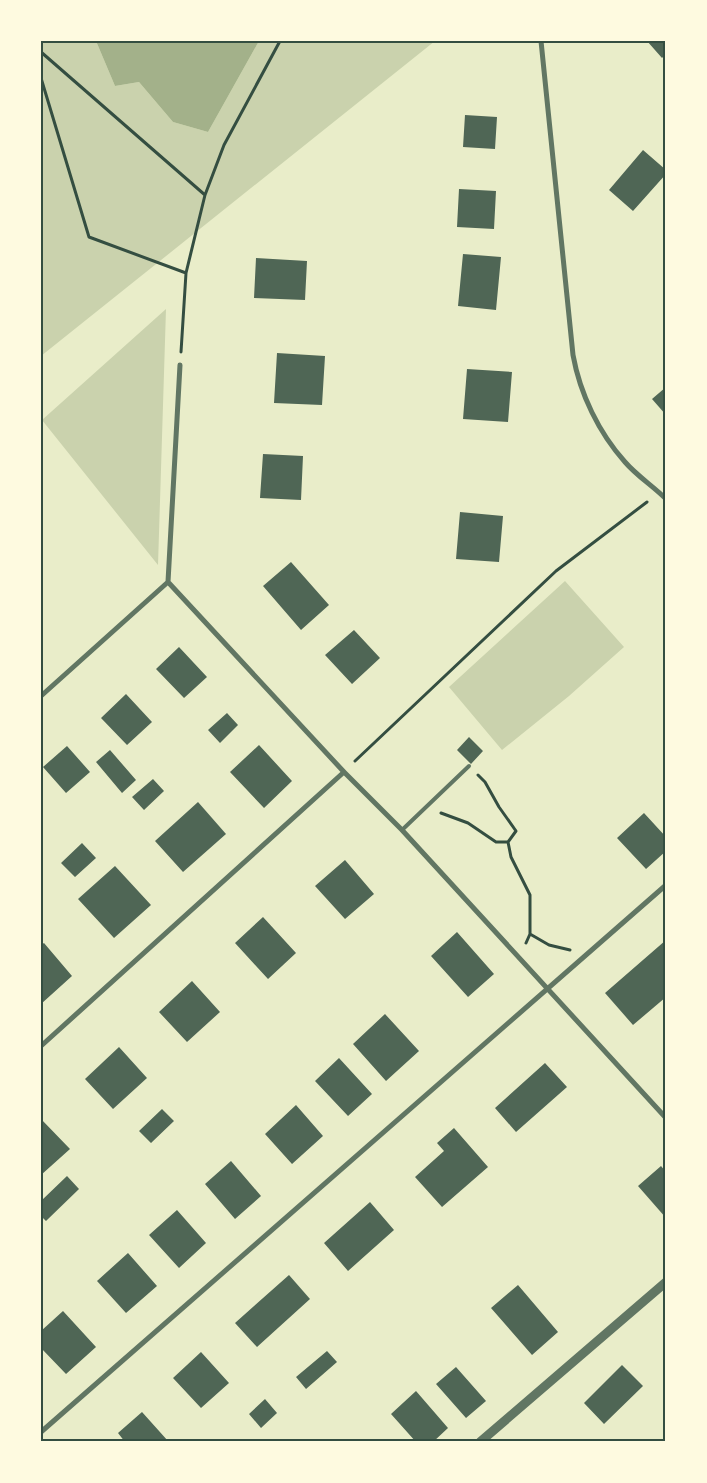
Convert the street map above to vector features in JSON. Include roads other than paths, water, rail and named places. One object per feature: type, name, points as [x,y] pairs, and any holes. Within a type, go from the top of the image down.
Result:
[{"type":"street","points":[[541,41],[573,355],[577,376],[602,432],[626,463],[666,499]]},
{"type":"street","points":[[41,696],[168,582],[180,365]]},
{"type":"street","points":[[168,582],[344,772],[402,830],[666,1118]]},
{"type":"street","points":[[41,1046],[344,772]]},
{"type":"street","points":[[41,1432],[666,885]]},
{"type":"street","points":[[480,1442],[666,1282]]},
{"type":"lane","points":[[402,830],[469,766]]}]
